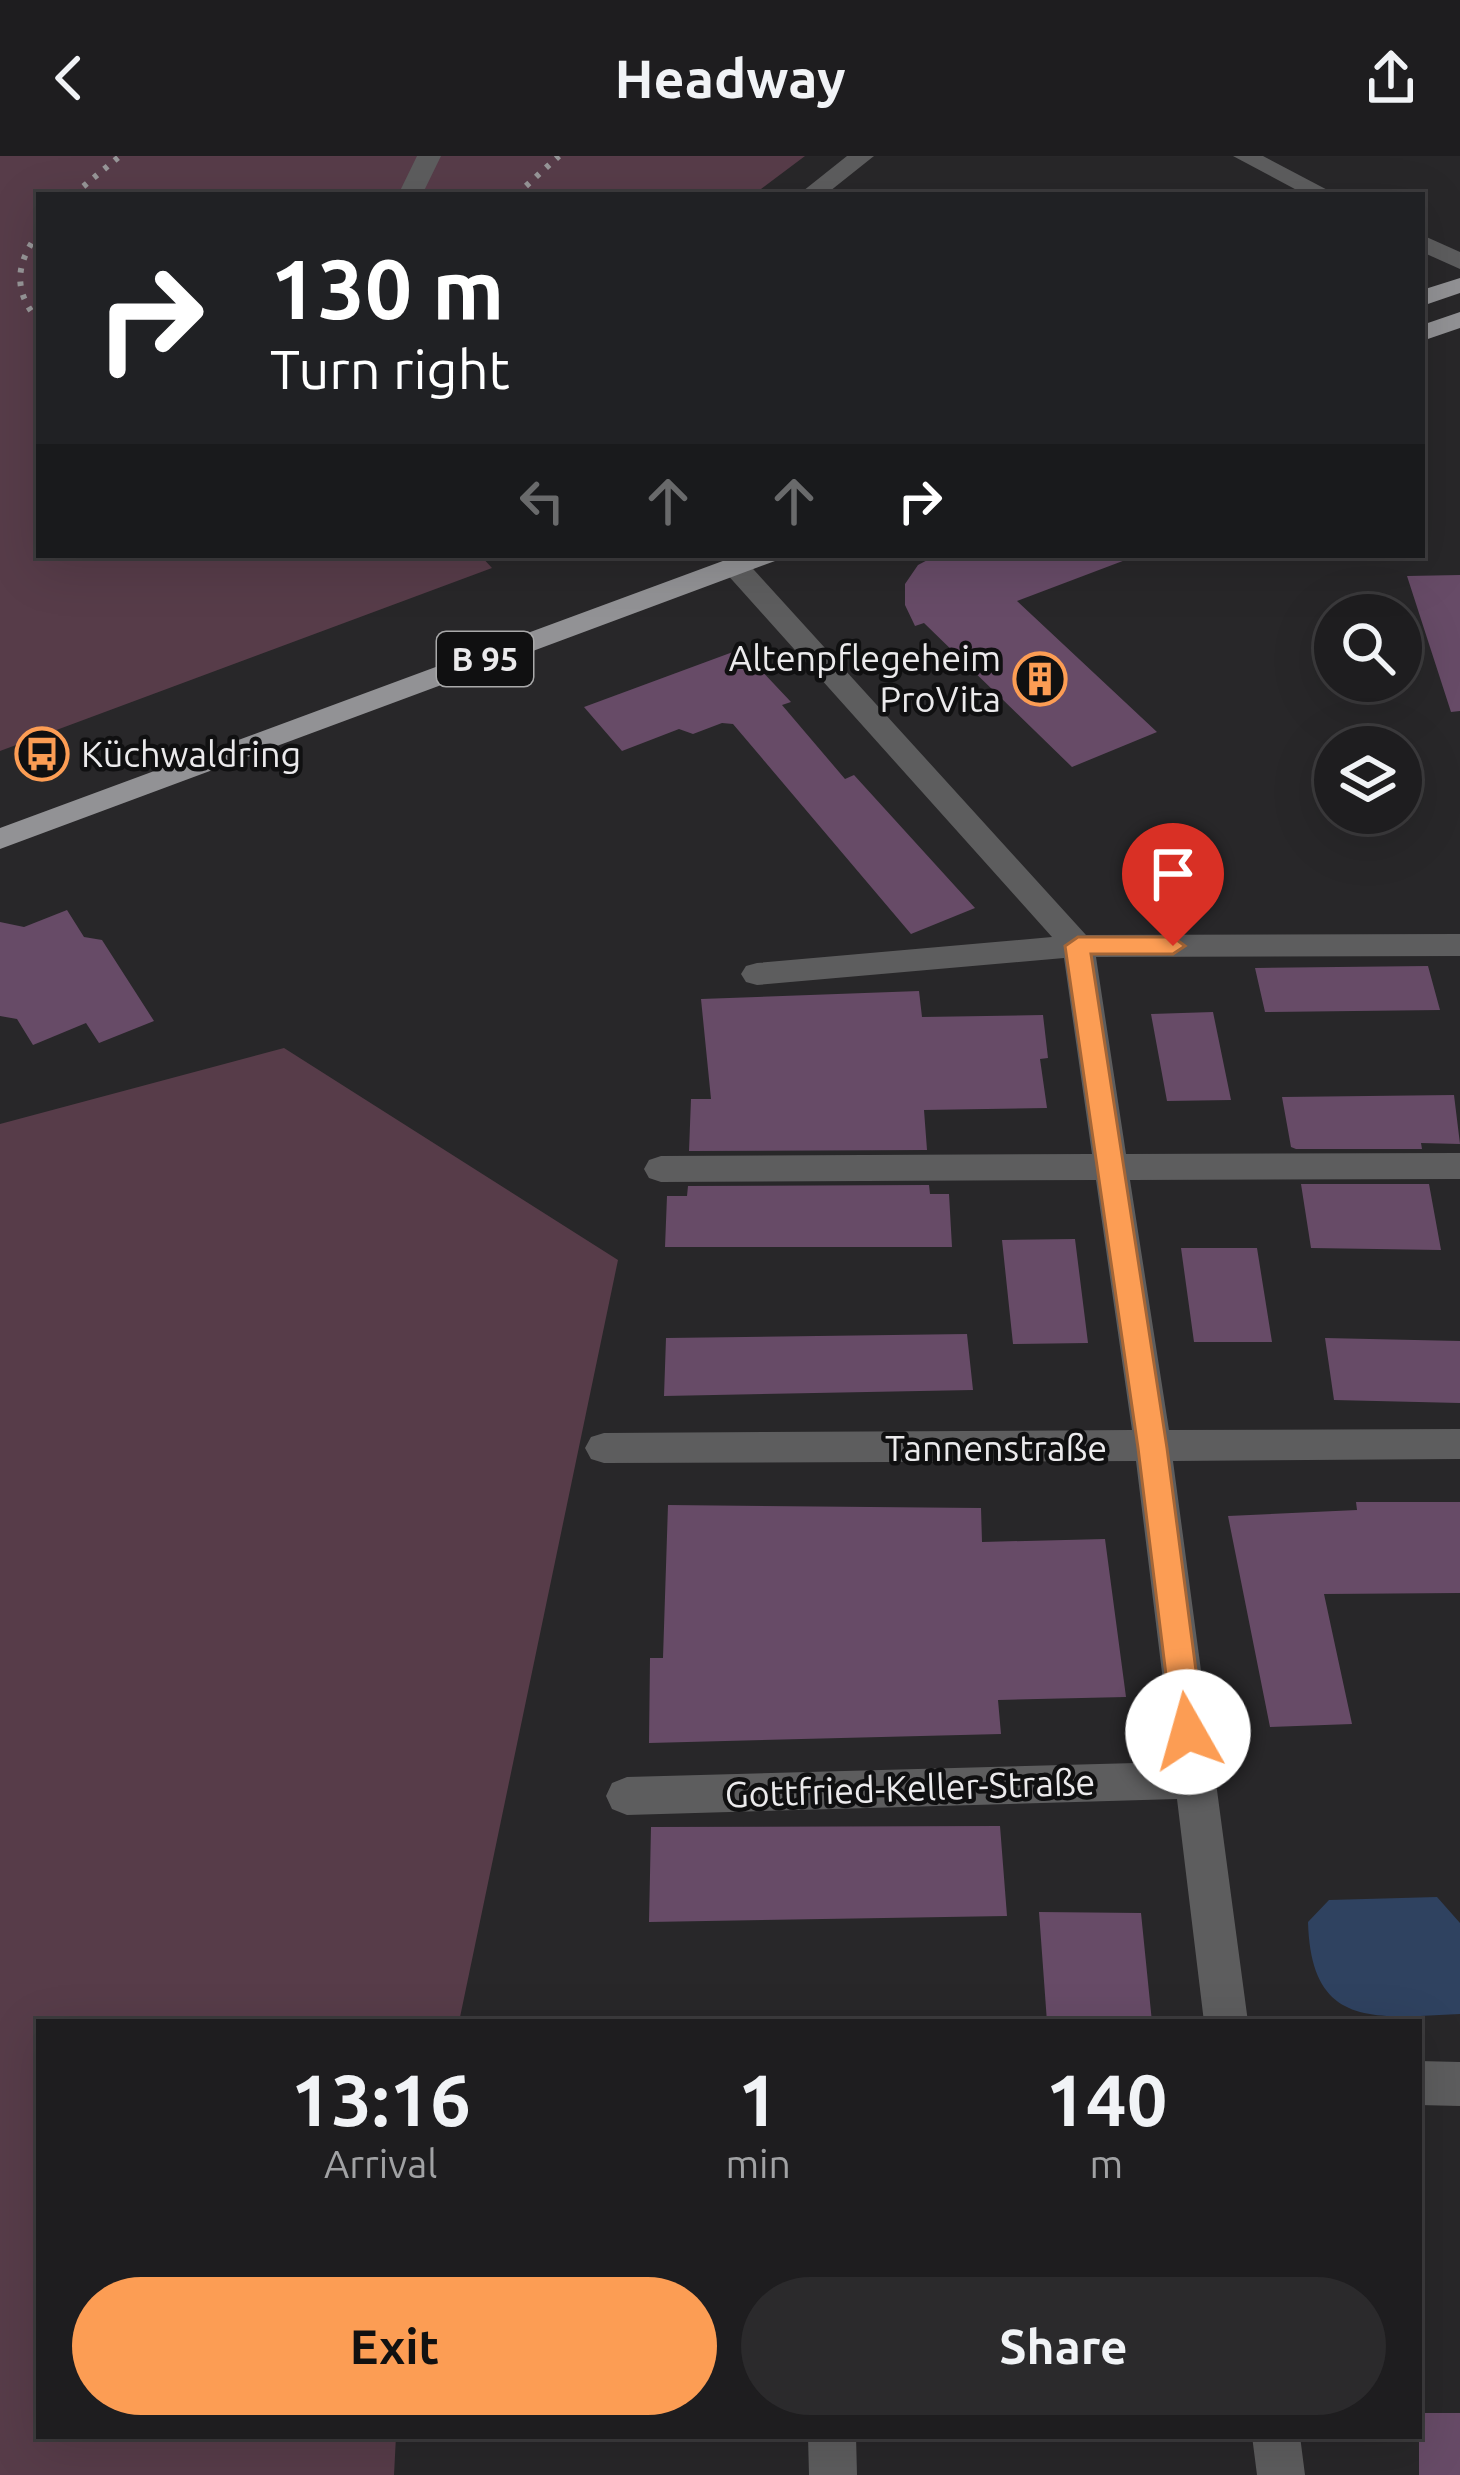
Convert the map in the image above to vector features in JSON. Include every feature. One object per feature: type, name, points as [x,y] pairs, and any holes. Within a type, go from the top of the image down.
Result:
[{"type":"main road","points":[[1425,298],[1460,285]]},
{"type":"main road","points":[[1425,332],[1460,320]]},
{"type":"main road","name":"B 95","points":[[0,839],[757,558]]},
{"type":"street","points":[[411,192],[429,156]]},
{"type":"street","points":[[814,192],[862,156]]},
{"type":"street","points":[[1245,156],[1319,192]]},
{"type":"street","points":[[1425,244],[1460,262]]},
{"type":"street","points":[[735,566],[1078,946],[1153,1448],[1226,2019]]},
{"type":"street","points":[[758,974],[1078,946],[1460,944]]},
{"type":"street","points":[[661,1169],[1460,1166]]},
{"type":"street","name":"Tannenstraße","points":[[604,1448],[1460,1444]]},
{"type":"street","name":"Gottfried-Keller-Straße","points":[[627,1796],[1194,1780]]},
{"type":"street","points":[[1422,2083],[1460,2084]]},
{"type":"street","points":[[832,2439],[833,2475]]},
{"type":"street","points":[[1276,2439],[1280,2475]]},
{"type":"shaded area","points":[[0,156],[805,156],[757,192],[36,192],[36,558],[483,558],[492,568],[0,751]]},
{"type":"shaded area","points":[[284,1048],[618,1260],[460,2019],[36,2019],[36,2439],[396,2439],[394,2475],[0,2475],[0,1124]]},
{"type":"water","points":[[1437,1897],[1460,1923],[1460,2014],[1375,2015],[1335,1999],[1321,1982],[1312,1957],[1308,1922],[1329,1900]]},
{"type":"building","name":"Altenpflegeheim ProVita","points":[[931,558],[1128,558],[1017,601],[1157,732],[1072,767],[924,623],[915,626],[905,605],[905,584],[918,565]]},
{"type":"building","points":[[1460,575],[1460,711],[1451,712],[1422,622],[1422,594],[1413,594],[1407,576]]},
{"type":"building","points":[[741,649],[791,702],[782,705],[845,779],[854,775],[975,908],[911,934],[733,724],[722,723],[693,734],[679,729],[622,751],[584,707]]},
{"type":"building","points":[[67,910],[84,937],[102,940],[154,1021],[99,1043],[86,1023],[33,1045],[17,1019],[0,1016],[0,922],[24,927]]},
{"type":"building","points":[[1428,966],[1440,1010],[1265,1012],[1255,968]]},
{"type":"building","points":[[919,991],[922,1017],[1043,1015],[1048,1058],[1040,1059],[1047,1108],[924,1110],[927,1150],[689,1151],[691,1099],[711,1099],[701,999]]},
{"type":"building","points":[[1213,1012],[1231,1100],[1167,1101],[1151,1014]]},
{"type":"building","points":[[1454,1095],[1460,1144],[1421,1143],[1422,1149],[1296,1149],[1291,1147],[1282,1097]]},
{"type":"building","points":[[1301,1184],[1429,1184],[1441,1250],[1311,1248]]},
{"type":"building","points":[[929,1185],[930,1194],[949,1194],[952,1247],[665,1247],[667,1196],[687,1196],[688,1186]]},
{"type":"building","points":[[1075,1239],[1088,1343],[1013,1344],[1002,1240]]},
{"type":"building","points":[[1181,1248],[1257,1248],[1272,1342],[1194,1342]]},
{"type":"building","points":[[967,1334],[973,1390],[664,1396],[666,1338]]},
{"type":"building","points":[[1325,1338],[1460,1341],[1460,1403],[1334,1400]]},
{"type":"building","points":[[1356,1502],[1460,1502],[1460,1593],[1324,1594],[1352,1724],[1270,1727],[1228,1516],[1357,1510]]},
{"type":"building","points":[[668,1505],[981,1508],[982,1542],[1105,1539],[1126,1697],[998,1700],[1001,1734],[649,1743],[650,1658],[663,1658]]},
{"type":"building","points":[[1000,1826],[1007,1916],[649,1922],[651,1827]]},
{"type":"building","points":[[1039,1912],[1141,1913],[1152,2019],[1047,2019]]},
{"type":"building","points":[[1422,2413],[1460,2413],[1460,2475],[1419,2475]]},
{"type":"railway","points":[[77,192],[120,156]]},
{"type":"railway","points":[[519,192],[559,156]]},
{"type":"railway","points":[[36,237],[20,277],[24,299],[36,317]]},
{"type":"place","name":"Altenpflegeheim ProVita","points":[[1040,679]]},
{"type":"place","name":"Küchwaldring","points":[[42,754]]},
{"type":"route","points":[[1173,946],[1078,946],[1153,1448],[1188,1732]]}]
